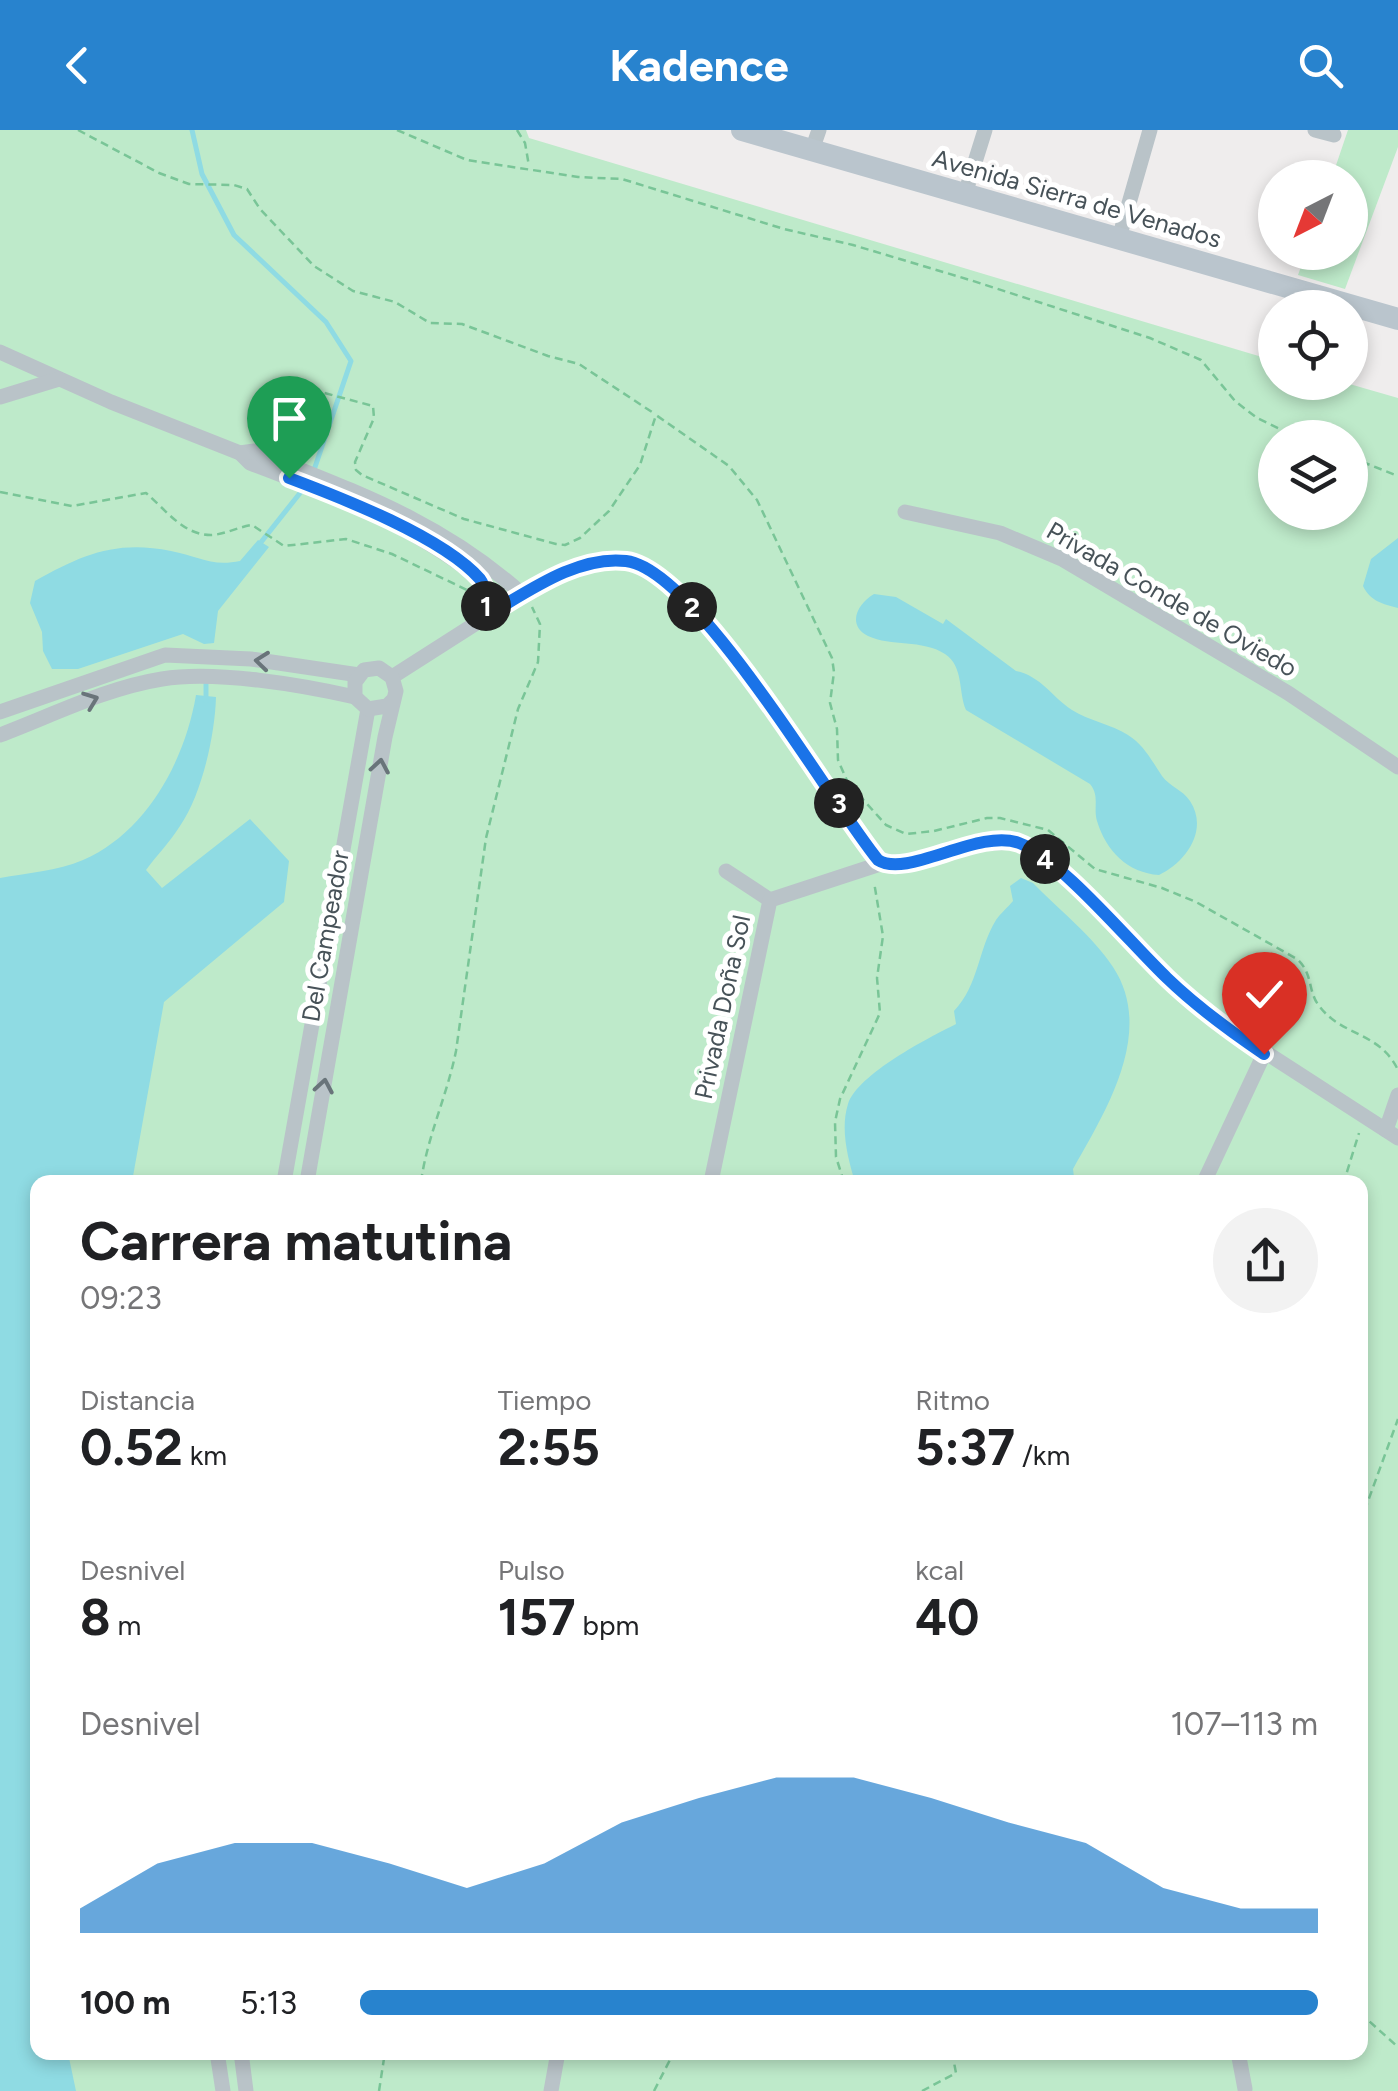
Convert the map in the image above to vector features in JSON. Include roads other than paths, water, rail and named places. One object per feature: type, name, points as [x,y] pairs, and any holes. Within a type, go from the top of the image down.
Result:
[{"type":"street","name":"Avenida Sierra de Venados","points":[[742,130],[816,140],[965,194],[1398,319]]},
{"type":"street","points":[[965,194],[985,130]]},
{"type":"street","points":[[1119,238],[1150,130]]},
{"type":"street","points":[[1315,130],[1334,135]]},
{"type":"street","points":[[0,352],[240,452],[254,451],[290,472],[378,500],[495,570],[516,598]]},
{"type":"street","points":[[0,397],[59,379]]},
{"type":"street","points":[[317,482],[417,534],[480,579],[486,597],[486,616]]},
{"type":"street","name":"Privada Conde de Oviedo","points":[[905,512],[1000,533],[1062,559],[1288,693],[1398,767]]},
{"type":"street","points":[[355,697],[358,676],[364,670],[380,668],[392,677],[516,598],[571,570],[627,560],[662,577],[716,635],[845,811],[873,854],[876,866],[893,866],[974,844],[1017,842],[1054,866],[1169,980],[1264,1054],[1392,1134],[1398,1095]]},
{"type":"street","points":[[0,712],[165,655],[250,659],[358,676]]},
{"type":"street","name":"Del Campeador","points":[[309,1175],[394,699],[396,684],[392,677]]},
{"type":"street","points":[[0,735],[119,689],[164,678],[252,681],[355,697],[368,709],[387,706],[394,699]]},
{"type":"street","name":"Del Campeador","points":[[285,1175],[368,709]]},
{"type":"street","name":"Privada Doña Sol","points":[[711,1175],[770,900],[876,866]]},
{"type":"street","points":[[726,871],[770,900]]},
{"type":"street","points":[[319,982],[342,986]]},
{"type":"street","points":[[1207,1175],[1264,1054]]},
{"type":"street","points":[[218,2060],[222,2091]]},
{"type":"street","points":[[242,2060],[246,2091]]},
{"type":"street","points":[[551,2091],[557,2060]]},
{"type":"street","points":[[1240,2060],[1248,2090]]},
{"type":"water","points":[[1398,538],[1398,608],[1373,598],[1363,586],[1371,559]]},
{"type":"water","points":[[258,540],[269,547],[218,611],[214,643],[204,644],[183,634],[78,669],[52,669],[30,603],[35,581],[84,557],[133,547],[213,562],[240,561]]},
{"type":"water","points":[[874,594],[896,597],[943,624],[946,619],[1016,671],[1039,682],[1072,710],[1134,739],[1165,779],[1187,797],[1195,812],[1196,834],[1186,854],[1159,875],[1128,865],[1112,851],[1101,832],[1090,784],[966,710],[958,672],[951,659],[936,649],[877,639],[861,631],[857,614]]},
{"type":"water","points":[[196,695],[216,697],[206,764],[195,798],[172,838],[146,870],[162,888],[250,819],[289,861],[284,902],[164,1002],[133,1175],[30,1175],[30,2060],[69,2060],[76,2091],[0,2091],[0,878],[73,864],[126,832],[159,792],[191,720]]},
{"type":"water","points":[[1021,878],[1033,883],[1095,944],[1113,967],[1125,992],[1128,1044],[1121,1071],[1099,1123],[1073,1169],[1074,1175],[853,1175],[845,1134],[848,1104],[879,1069],[956,1024],[954,1011],[969,990],[985,943],[996,920],[1013,901],[1010,886]]},
{"type":"waterway","points":[[192,130],[202,174],[234,235],[326,322],[351,361],[314,470]]},
{"type":"waterway","points":[[258,546],[304,488]]},
{"type":"waterway","points":[[206,684],[206,701]]}]
